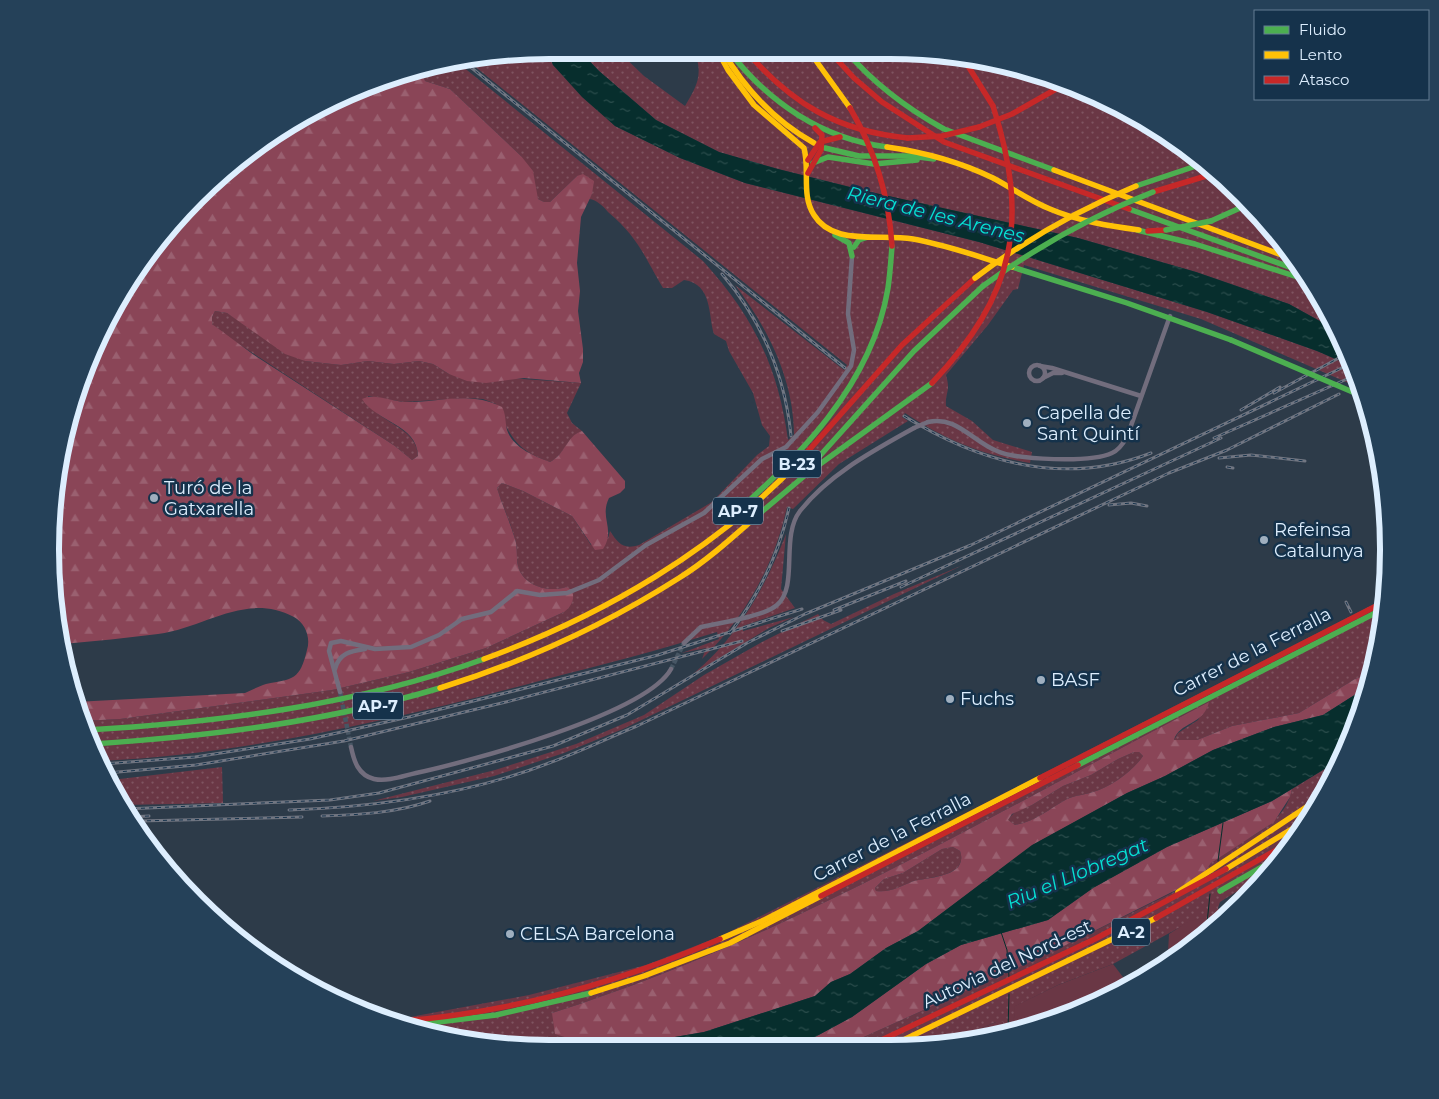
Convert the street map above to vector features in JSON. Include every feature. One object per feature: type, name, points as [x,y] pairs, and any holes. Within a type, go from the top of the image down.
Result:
[{"type":"main road","points":[[722,59],[733,78],[754,105],[775,125],[801,145],[811,163]]},
{"type":"main road","points":[[727,59],[737,75],[755,97],[789,128],[814,144]]},
{"type":"main road","points":[[737,59],[765,92],[820,132],[823,140]]},
{"type":"main road","points":[[754,59],[783,91],[821,116],[868,133],[908,138],[942,136],[979,128],[1012,114],[1057,89]]},
{"type":"main road","name":"AP-7","points":[[93,730],[236,718],[326,703],[428,678],[515,649],[547,636],[590,614],[670,563],[732,516],[779,472],[834,410],[857,376],[875,338],[887,296],[892,246],[890,213],[882,174],[868,139],[850,108],[815,59]]},
{"type":"main road","points":[[836,59],[869,93],[904,119],[944,142],[1292,269]]},
{"type":"main road","points":[[853,59],[868,76],[897,101],[944,129],[1282,255]]},
{"type":"main road","name":"AP-7","points":[[99,744],[221,734],[317,719],[420,696],[496,671],[563,644],[645,600],[721,548],[791,487],[932,383],[955,359],[981,324],[1000,283],[1009,250],[1014,208],[1013,180],[1006,142],[993,106],[967,65]]},
{"type":"main road","points":[[805,120],[846,137],[880,146],[918,151],[958,164],[993,178],[1055,211],[1195,244],[1298,277]]},
{"type":"main road","points":[[846,137],[823,140],[813,149],[806,178],[806,195],[812,211],[824,227],[849,243],[852,256]]},
{"type":"main road","points":[[825,148],[859,156],[932,158],[958,164]]},
{"type":"main road","points":[[811,163],[828,157],[874,164],[932,158]]},
{"type":"main road","name":"B-23","points":[[590,614],[624,598],[670,569],[755,504],[810,450],[918,329],[975,278],[1012,250],[1060,220],[1101,199],[1195,166]]},
{"type":"main road","name":"B-23","points":[[791,487],[918,345],[983,286],[1042,245],[1082,222],[1153,192],[1207,176]]},
{"type":"main road","points":[[1137,230],[1166,230],[1211,221],[1242,207]]},
{"type":"main road","points":[[824,227],[838,234],[850,236],[896,236],[948,247],[1170,316],[1354,393]]},
{"type":"main road","points":[[854,247],[861,240],[876,235]]},
{"type":"main road","points":[[850,236],[854,240],[852,256]]},
{"type":"main road","name":"Carrer de la Ferralla","points":[[409,1020],[522,1005],[642,970],[712,944],[762,921],[1377,606]]},
{"type":"main road","name":"Carrer de la Ferralla","points":[[422,1024],[497,1015],[588,994],[662,971],[730,943],[1376,613]]},
{"type":"main road","points":[[1149,911],[1308,806]]},
{"type":"main road","name":"Autovia del Nord-est","points":[[882,1040],[1149,911],[1223,872],[1293,828]]},
{"type":"main road","points":[[1220,888],[1276,852]]},
{"type":"main road","points":[[1220,888],[1265,864]]},
{"type":"main road","name":"Autovia del Nord-est","points":[[905,1040],[1068,963],[1220,888]]},
{"type":"street","points":[[335,669],[340,658],[346,652],[366,648],[400,649],[422,644],[462,619],[491,612],[517,590],[553,595],[583,588],[616,570],[646,545],[704,513],[762,459],[786,447],[818,412],[851,366],[854,350],[848,314],[852,256]]},
{"type":"street","points":[[684,643],[701,628],[748,617],[772,609],[783,598],[786,587],[792,530],[795,520],[805,506],[858,460],[914,428],[936,420],[950,423],[985,446],[1008,455],[1094,458],[1111,454],[1122,446],[1130,430],[1170,316]]},
{"type":"street","points":[[1063,373],[1053,373],[1036,381],[1031,379],[1029,374],[1032,367],[1040,366],[1141,396]]},
{"type":"street","points":[[1040,366],[1044,371],[1043,378]]},
{"type":"street","points":[[340,692],[329,651],[332,643],[341,641],[366,648]]},
{"type":"street","points":[[351,747],[356,766],[364,774],[375,779],[386,779],[432,770],[514,747],[597,716],[649,690],[664,679],[671,669]]},
{"type":"shaded area","points":[[551,59],[553,65],[615,126],[680,158],[745,183],[979,242],[1207,312],[1317,351],[1343,362],[1351,384],[1201,319],[1024,265],[1018,289],[1013,290],[988,325],[946,375],[948,389],[946,406],[972,421],[993,440],[1032,452],[1030,463],[996,456],[950,439],[905,413],[902,417],[908,421],[839,464],[793,509],[787,507],[774,550],[756,590],[732,626],[702,659],[706,648],[682,653],[719,639],[717,632],[609,663],[379,721],[269,742],[158,757],[106,761],[90,721],[120,719],[332,690],[409,672],[486,648],[564,612],[566,587],[552,589],[537,586],[525,579],[521,573],[517,563],[515,539],[497,488],[502,483],[523,491],[572,516],[591,545],[608,538],[610,531],[621,544],[629,547],[639,545],[712,502],[757,455],[769,446],[770,436],[762,425],[753,393],[729,351],[726,341],[714,334],[708,302],[700,288],[684,280],[672,288],[663,288],[634,239],[602,206],[589,199],[592,194],[577,176],[550,202],[538,199],[521,156],[450,89],[425,81],[423,75],[463,67],[703,261],[736,302],[760,343],[778,389],[788,440],[794,435],[793,415],[784,375],[768,337],[735,285],[844,370],[847,365],[473,65],[517,60]]},
{"type":"shaded area","points":[[588,59],[626,59],[644,76],[685,106],[697,83],[699,72],[697,59],[922,60],[985,68],[1017,75],[1047,85],[1100,106],[1102,109],[1107,109],[1135,124],[1188,160],[1213,181],[1237,202],[1279,251],[1298,277],[1326,324],[1289,304],[1196,272],[1078,238],[866,191],[719,152],[656,120]]},
{"type":"shaded area","points":[[215,311],[227,313],[305,361],[341,365],[368,361],[394,364],[419,361],[433,364],[449,374],[581,383],[567,413],[572,423],[582,431],[572,437],[559,455],[550,462],[521,447],[505,425],[496,404],[483,399],[468,398],[404,402],[368,396],[376,412],[404,431],[414,441],[418,456],[412,460],[395,446],[222,333],[212,324],[212,317]]},
{"type":"shaded area","points":[[786,534],[781,589],[795,608],[743,626],[743,631],[794,617],[769,628],[693,674],[724,644],[749,610],[769,573]]},
{"type":"shaded area","points":[[963,565],[623,729],[564,753],[494,776],[402,797],[373,801],[495,770],[576,744],[644,715],[704,675],[762,642],[818,614],[823,620],[831,624],[894,594]]},
{"type":"shaded area","points":[[1377,603],[1364,675],[1299,713],[1232,726],[1197,740],[1174,740],[1178,733],[1198,720],[1209,702],[968,830],[805,912],[722,949],[638,983],[552,1013],[571,1040],[517,1039],[485,1036],[422,1024],[401,1017],[410,1017],[529,995],[646,965],[721,936]]},
{"type":"shaded area","points":[[1134,752],[1139,752],[1143,756],[1139,762],[1128,773],[1100,790],[1067,799],[1036,818],[1023,823],[1015,825],[1007,820],[1015,812],[1032,805],[1063,786],[1091,775]]},
{"type":"shaded area","points":[[1331,765],[1315,795],[1279,848],[1241,893],[1236,892],[1220,902],[1218,908],[1220,912],[1207,923],[1208,920],[1184,925],[1113,964],[1058,985],[1016,1006],[1014,1025],[1002,1027],[1003,1022],[996,1022],[968,1034],[954,1036],[922,1039],[857,1040],[1048,954],[1200,879],[1211,863],[1222,854],[1270,824],[1287,803],[1292,789]]},
{"type":"shaded area","points":[[222,767],[223,803],[130,805],[116,779]]},
{"type":"shaded area","points":[[953,847],[960,851],[961,860],[959,866],[953,871],[937,877],[914,881],[891,890],[876,891],[875,888],[884,879],[903,873],[942,849]]},
{"type":"shaded area","points":[[1204,918],[1208,922],[1169,953],[1169,934],[1189,921]]},
{"type":"shaded area","points":[[1113,964],[1125,980],[1077,1003],[1013,1025],[1015,1006],[1058,985]]},
{"type":"shaded area","points":[[996,1022],[1003,1022],[1002,1027],[968,1034]]},
{"type":"green space","points":[[423,75],[425,81],[450,89],[521,156],[533,171],[538,199],[550,202],[577,176],[583,174],[594,181],[592,194],[581,217],[577,263],[580,291],[578,311],[583,349],[583,362],[579,373],[581,383],[524,378],[486,383],[467,381],[449,374],[433,364],[419,361],[394,364],[368,361],[341,365],[305,361],[285,354],[227,313],[215,311],[212,317],[212,324],[254,355],[395,446],[412,460],[418,456],[416,445],[411,437],[404,430],[368,407],[362,399],[377,397],[404,402],[417,402],[465,398],[490,402],[502,407],[507,430],[514,442],[537,457],[550,462],[559,455],[572,437],[582,431],[625,481],[625,488],[620,493],[609,498],[606,505],[608,535],[603,549],[595,550],[572,516],[523,491],[502,483],[497,488],[515,539],[517,563],[521,573],[525,579],[538,586],[552,589],[566,587],[572,590],[572,602],[564,612],[486,648],[409,672],[332,690],[120,719],[90,721],[83,702],[245,693],[263,685],[289,679],[298,673],[308,645],[308,635],[298,620],[276,610],[259,608],[226,614],[158,634],[68,644],[60,582],[59,550],[63,485],[68,454],[75,422],[85,392],[109,332],[141,277],[160,251],[202,202],[251,160],[304,124],[362,96]]},
{"type":"green space","points":[[1364,675],[1359,692],[1323,715],[1274,727],[1213,750],[1165,776],[1127,793],[1033,845],[918,931],[886,948],[850,974],[831,982],[815,996],[704,1032],[657,1040],[572,1040],[555,1034],[552,1013],[638,983],[722,949],[805,912],[968,830],[1209,702],[1202,715],[1181,730],[1174,740],[1197,740],[1232,726],[1299,713]],"holes":[[[1134,752],[1139,752],[1143,756],[1128,773],[1100,790],[1067,799],[1036,818],[1023,823],[1015,825],[1008,820],[1012,814],[1032,805],[1063,786],[1091,775],[1118,759]],[[953,847],[960,851],[961,860],[959,866],[953,871],[938,877],[914,881],[891,890],[876,891],[875,888],[884,879],[903,873],[942,849]]]},
{"type":"green space","points":[[1292,789],[1290,797],[1274,822],[1211,863],[1200,878],[1048,954],[857,1040],[809,1040],[852,1017],[926,964],[961,945],[1048,920],[1093,888],[1167,847],[1272,801]]},
{"type":"water","name":"Riera de les Arenes","points":[[551,59],[588,59],[656,120],[719,152],[866,191],[1078,238],[1196,272],[1289,304],[1326,324],[1343,362],[1317,351],[1207,312],[979,242],[745,183],[680,158],[615,126],[582,97],[553,65]]},
{"type":"water","name":"Riu el Llobregat","points":[[1359,692],[1331,765],[1272,801],[1167,847],[1093,888],[1048,920],[961,945],[926,964],[852,1017],[809,1040],[657,1040],[704,1032],[815,996],[831,982],[850,974],[886,948],[918,931],[1032,845],[1127,793],[1165,776],[1213,750],[1274,727],[1323,715]]},
{"type":"waterway","points":[[1218,861],[1223,823]]},
{"type":"waterway","points":[[1207,923],[1210,894]]},
{"type":"waterway","points":[[1001,932],[1007,950],[1009,977]]},
{"type":"waterway","points":[[1008,1026],[1009,994]]},
{"type":"tunnel","points":[[671,669],[684,643]]},
{"type":"tunnel","points":[[340,692],[351,747]]},
{"type":"railway","points":[[469,66],[845,368]]},
{"type":"railway","points":[[722,274],[749,311],[769,350],[783,392],[791,436]]},
{"type":"railway","points":[[1274,393],[1341,357]]},
{"type":"railway","points":[[133,809],[330,800],[379,793],[553,746],[627,715],[747,643],[805,614],[971,545],[1345,367]]},
{"type":"railway","points":[[1214,438],[1349,378]]},
{"type":"railway","points":[[1241,410],[1280,387]]},
{"type":"railway","points":[[289,810],[355,806],[454,791],[518,774],[560,759],[637,726],[1169,473],[1227,450],[1339,394]]},
{"type":"railway","points":[[904,416],[962,446],[1023,465],[1055,469],[1086,468],[1119,463],[1151,453]]},
{"type":"railway","points":[[901,587],[1221,438]]},
{"type":"railway","points":[[1219,458],[1251,455],[1305,461]]},
{"type":"railway","points":[[1227,467],[1233,468]]},
{"type":"railway","points":[[1109,505],[1131,503],[1147,506]]},
{"type":"railway","points":[[730,633],[750,604],[767,574],[780,542],[789,508]]},
{"type":"railway","points":[[834,610],[906,581]]},
{"type":"railway","points":[[1346,602],[1351,612]]},
{"type":"railway","points":[[108,764],[195,757],[310,739],[409,717],[658,655],[802,609]]},
{"type":"railway","points":[[782,631],[841,610]]},
{"type":"railway","points":[[112,773],[196,765],[344,741],[506,702],[742,641]]},
{"type":"railway","points":[[322,816],[390,811],[430,801]]},
{"type":"railway","points":[[138,817],[149,816]]},
{"type":"railway","points":[[140,821],[302,817]]},
{"type":"traffic: fast","points":[[736,59],[761,86],[798,115],[840,136],[863,143],[887,147]]},
{"type":"traffic: fast","points":[[853,59],[891,95],[944,129],[1054,170]]},
{"type":"traffic: fast","points":[[825,148],[859,156],[910,156],[934,159]]},
{"type":"traffic: fast","points":[[813,163],[828,157],[874,164],[917,160]]},
{"type":"traffic: fast","points":[[1136,186],[1195,166]]},
{"type":"traffic: fast","points":[[983,286],[1023,258],[1065,233],[1108,211],[1153,192]]},
{"type":"traffic: fast","points":[[1211,221],[1242,207]]},
{"type":"traffic: fast","points":[[1129,209],[1291,268]]},
{"type":"traffic: fast","points":[[1166,230],[1211,221]]},
{"type":"traffic: fast","points":[[1137,230],[1195,244],[1298,277]]},
{"type":"traffic: fast","points":[[835,235],[849,243],[852,256]]},
{"type":"traffic: fast","points":[[854,247],[859,240],[868,237]]},
{"type":"traffic: fast","points":[[726,521],[805,446],[849,388],[866,357],[879,323],[888,288],[892,246]]},
{"type":"traffic: fast","points":[[1012,267],[1127,303],[1231,340]]},
{"type":"traffic: fast","points":[[808,469],[914,351],[983,286]]},
{"type":"traffic: fast","points":[[1231,340],[1354,393]]},
{"type":"traffic: fast","points":[[759,514],[809,472],[932,383]]},
{"type":"traffic: fast","points":[[1078,765],[1376,613]]},
{"type":"traffic: fast","points":[[93,730],[188,722],[289,709],[387,688],[436,675],[484,659]]},
{"type":"traffic: fast","points":[[99,744],[181,737],[268,726],[354,710],[440,688]]},
{"type":"traffic: fast","points":[[1220,891],[1264,866]]},
{"type":"traffic: fast","points":[[422,1024],[496,1015],[591,993]]},
{"type":"traffic: slow","points":[[722,59],[754,105],[804,148],[808,199],[810,207],[819,222],[837,233],[850,236],[904,238],[926,242],[1012,267]]},
{"type":"traffic: slow","points":[[728,59],[740,78],[773,114],[814,143]]},
{"type":"traffic: slow","points":[[815,59],[850,108]]},
{"type":"traffic: slow","points":[[887,147],[928,155],[968,167],[993,178],[1043,206],[1072,217],[1105,225],[1139,230]]},
{"type":"traffic: slow","points":[[1054,170],[1282,255]]},
{"type":"traffic: slow","points":[[975,278],[1013,251],[1052,227],[1093,205],[1136,186]]},
{"type":"traffic: slow","points":[[484,659],[528,642],[571,622],[614,601],[655,577],[695,551],[733,522],[802,458]]},
{"type":"traffic: slow","points":[[440,688],[533,654],[593,627],[690,571],[759,514]]},
{"type":"traffic: slow","points":[[720,939],[762,921],[1040,778]]},
{"type":"traffic: slow","points":[[1178,892],[1308,806]]},
{"type":"traffic: slow","points":[[1226,869],[1294,828]]},
{"type":"traffic: slow","points":[[591,993],[644,976],[730,943],[821,896]]},
{"type":"traffic: slow","points":[[904,1040],[1156,918]]},
{"type":"traffic: jam","points":[[753,59],[781,86],[818,112],[859,129],[908,138]]},
{"type":"traffic: jam","points":[[836,59],[854,78],[882,102],[944,142],[1129,209]]},
{"type":"traffic: jam","points":[[967,65],[993,106]]},
{"type":"traffic: jam","points":[[979,127],[1012,114],[1057,89]]},
{"type":"traffic: jam","points":[[932,383],[960,351],[982,319],[998,287],[1008,255],[1012,221],[1011,185],[1004,147],[993,106]]},
{"type":"traffic: jam","points":[[850,108],[867,141],[880,175],[888,210],[892,246]]},
{"type":"traffic: jam","points":[[908,138],[942,136],[979,127]]},
{"type":"traffic: jam","points":[[808,173],[821,150],[822,135],[815,128]]},
{"type":"traffic: jam","points":[[808,160],[820,142],[840,137]]},
{"type":"traffic: jam","points":[[1153,192],[1207,176]]},
{"type":"traffic: jam","points":[[1148,231],[1166,230]]},
{"type":"traffic: jam","points":[[802,458],[902,345],[975,278]]},
{"type":"traffic: jam","points":[[1040,778],[1377,606]]},
{"type":"traffic: jam","points":[[821,896],[1078,765]]},
{"type":"traffic: jam","points":[[1156,918],[1278,849]]},
{"type":"traffic: jam","points":[[882,1040],[1095,939],[1226,869]]},
{"type":"traffic: jam","points":[[410,1020],[473,1013],[557,995],[639,970],[720,939]]},
{"type":"place","name":"Capella de Sant Quintí","points":[[1027,423]]},
{"type":"place","name":"Turó de la Gatxarella","points":[[154,498]]},
{"type":"place","name":"Refeinsa Catalunya","points":[[1264,540]]},
{"type":"place","name":"BASF","points":[[1041,680]]},
{"type":"place","name":"Fuchs","points":[[950,699]]},
{"type":"place","name":"CELSA Barcelona","points":[[510,934]]}]
